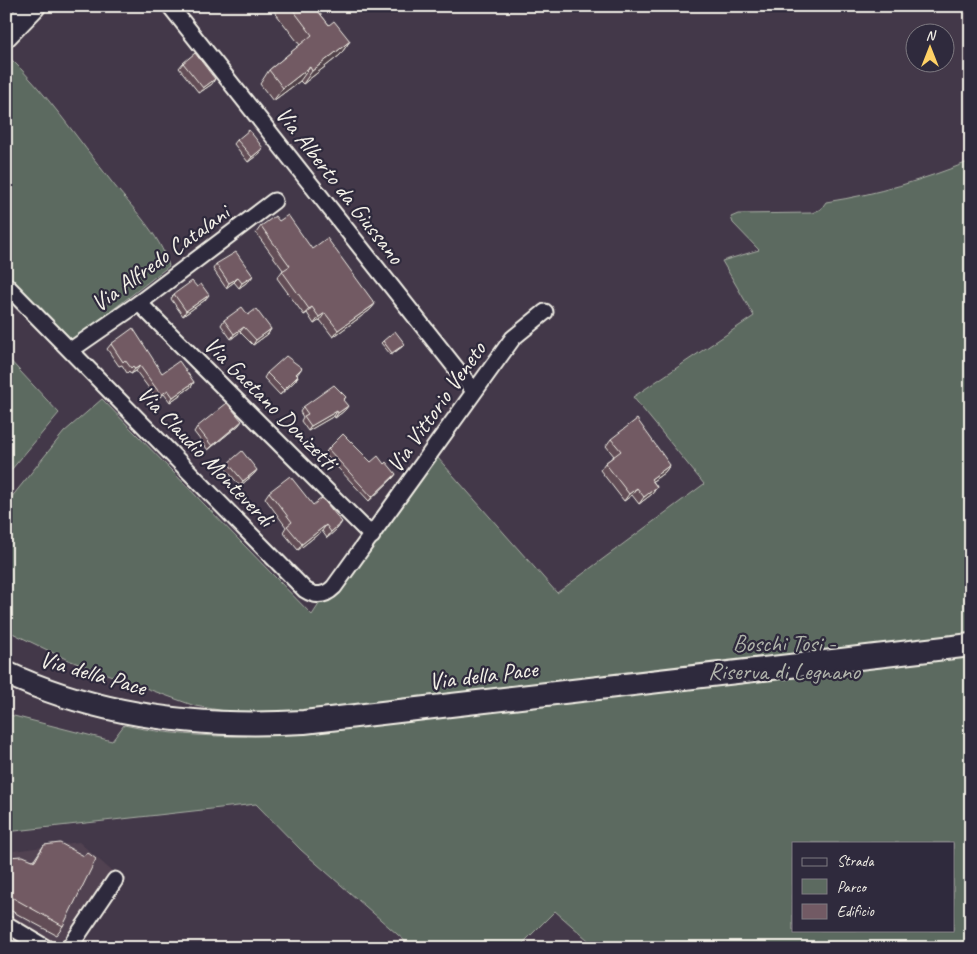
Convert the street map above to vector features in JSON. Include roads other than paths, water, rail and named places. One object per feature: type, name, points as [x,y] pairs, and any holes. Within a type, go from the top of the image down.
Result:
[{"type":"main road","points":[[6,34],[24,10]]},
{"type":"main road","name":"Via della Pace","points":[[6,673],[48,690],[96,705],[152,718],[198,723],[266,724],[304,722],[971,645]]},
{"type":"street","name":"Via Alberto da Giussano","points":[[170,6],[474,391]]},
{"type":"street","name":"Via Alfredo Catalani","points":[[71,350],[139,303],[274,201]]},
{"type":"street","name":"Via Claudio Monteverdi","points":[[6,286],[311,593],[323,594],[334,587],[372,536]]},
{"type":"street","name":"Via Gaetano Donizetti","points":[[139,303],[372,536]]},
{"type":"street","name":"Via Vittorio Veneto","points":[[372,536],[513,338],[545,312]]},
{"type":"street","points":[[69,948],[115,880]]},
{"type":"street","points":[[6,924],[46,948]]},
{"type":"park label","name":"Boschi Tosi - Riserva di Legnano","points":[[784,657]]}]
